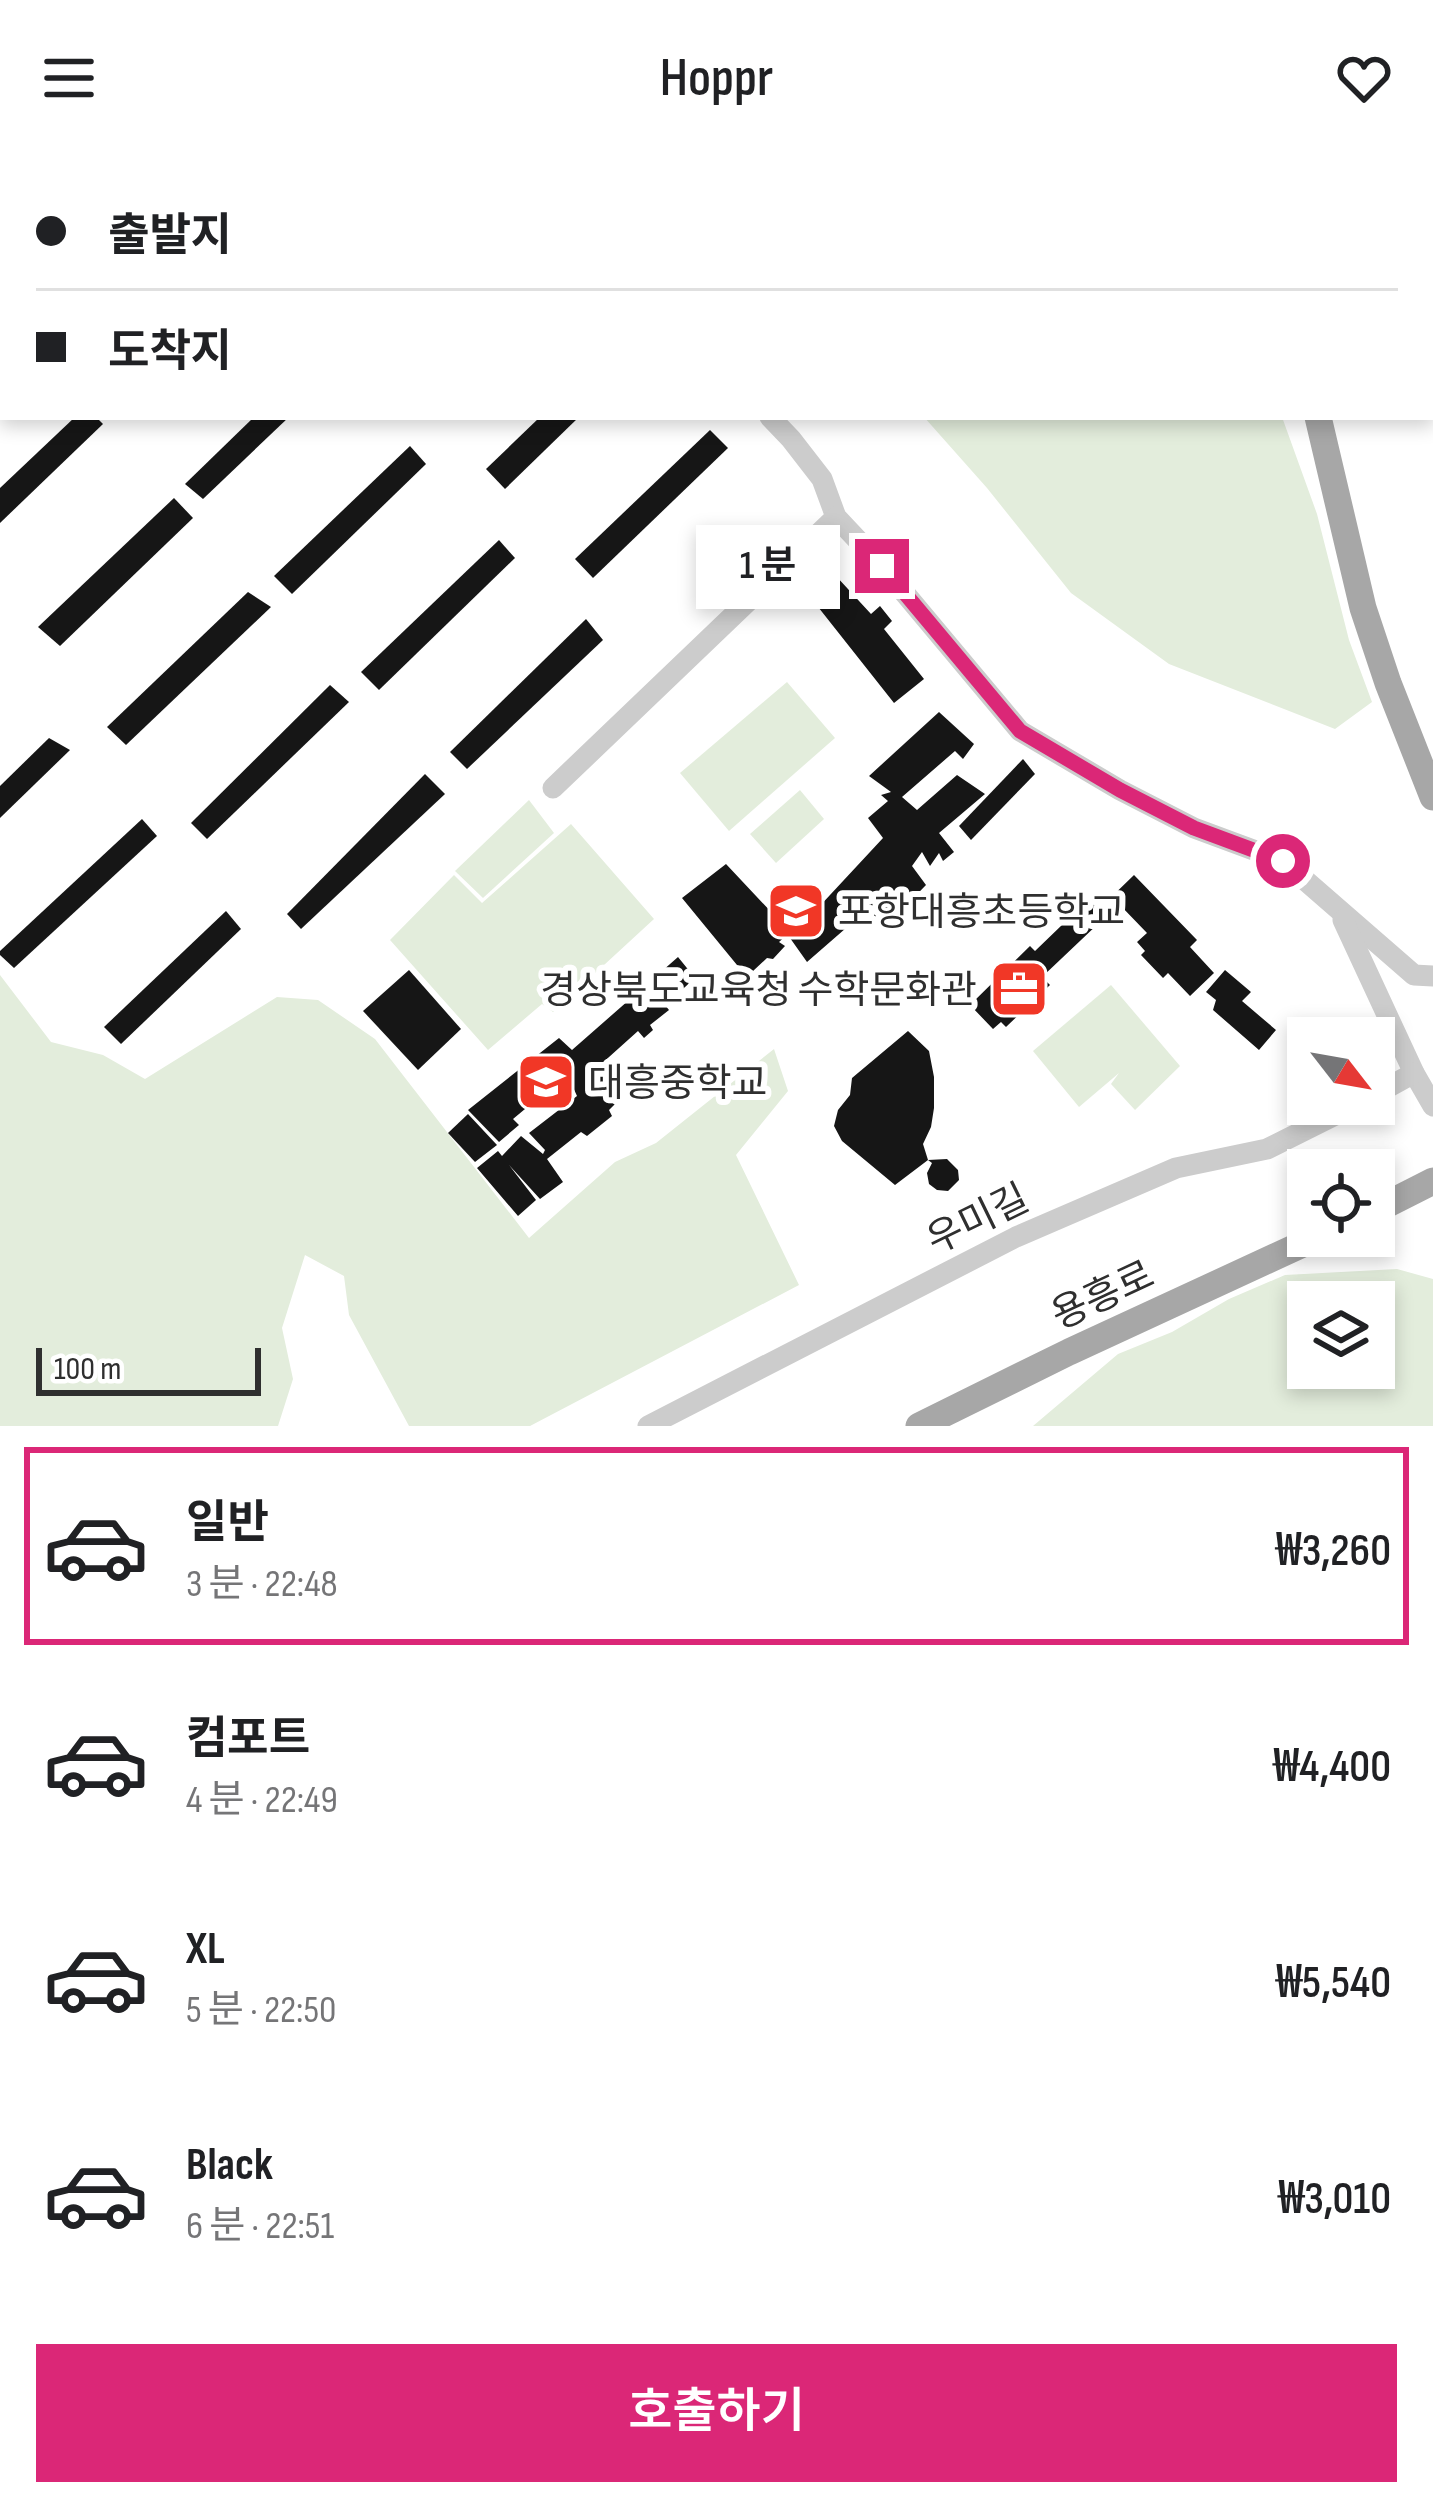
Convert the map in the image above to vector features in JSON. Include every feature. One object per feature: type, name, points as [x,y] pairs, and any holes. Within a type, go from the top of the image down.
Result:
[{"type":"main road","points":[[1319,420],[1363,608],[1433,797]]},
{"type":"main road","points":[[1395,1200],[1433,1181]]},
{"type":"main road","name":"용흥로","points":[[919,1426],[1287,1251]]},
{"type":"street","points":[[773,420],[822,479],[836,517],[1020,731],[1194,828],[1283,861],[1414,975],[1433,976]]},
{"type":"street","points":[[553,788],[836,517]]},
{"type":"street","points":[[1337,909],[1433,1106]]},
{"type":"street","points":[[1395,1083],[1414,1073]]},
{"type":"street","name":"우미길","points":[[648,1426],[1016,1237],[1175,1168],[1267,1148],[1315,1125]]},
{"type":"green space","points":[[927,420],[1283,420],[1317,514],[1349,640],[1372,702],[1335,729],[1169,664],[1071,593]]},
{"type":"green space","points":[[787,682],[835,738],[729,831],[680,773]]},
{"type":"green space","points":[[800,790],[824,819],[776,863],[750,834]]},
{"type":"green space","points":[[529,800],[554,833],[483,898],[455,871]]},
{"type":"green space","points":[[571,824],[654,919],[553,1012],[542,1004],[488,1050],[390,940],[454,875],[482,903]]},
{"type":"green space","points":[[0,975],[51,1042],[103,1055],[145,1079],[277,997],[318,1000],[375,1039],[529,1238],[615,1162],[656,1143],[774,1049],[788,1091],[736,1155],[799,1285],[530,1426],[409,1426],[349,1315],[344,1276],[305,1255],[282,1328],[293,1379],[278,1426],[0,1426]]},
{"type":"green space","points":[[1111,985],[1180,1066],[1135,1110],[1111,1084],[1119,1073],[1079,1107],[1033,1051]]},
{"type":"green space","points":[[1397,1269],[1433,1279],[1433,1426],[1033,1426],[1118,1354],[1172,1332],[1229,1299],[1285,1275]]},
{"type":"building","points":[[72,420],[103,424],[0,523],[0,488]]},
{"type":"building","points":[[251,420],[286,420],[203,499],[185,484]]},
{"type":"building","points":[[537,420],[576,420],[505,489],[486,469]]},
{"type":"building","points":[[710,430],[728,448],[593,578],[575,559]]},
{"type":"building","points":[[410,446],[426,464],[292,594],[274,576]]},
{"type":"building","points":[[174,498],[193,518],[60,646],[38,627]]},
{"type":"building","points":[[499,540],[515,558],[379,690],[361,672]]},
{"type":"building","points":[[836,576],[871,614],[880,606],[892,621],[884,629],[924,679],[894,703],[811,598]]},
{"type":"building","points":[[248,592],[271,607],[126,745],[107,727]]},
{"type":"building","points":[[586,619],[603,640],[467,769],[450,752]]},
{"type":"building","points":[[330,685],[349,702],[207,839],[191,823]]},
{"type":"building","points":[[939,712],[974,744],[963,759],[955,751],[902,797],[917,810],[957,775],[985,794],[939,833],[954,852],[943,861],[939,853],[930,866],[922,852],[912,866],[926,885],[894,918],[882,908],[872,921],[861,915],[807,962],[790,938],[883,838],[868,818],[888,801],[881,795],[891,792],[869,776]]},
{"type":"building","points":[[49,738],[70,750],[0,818],[0,786]]},
{"type":"building","points":[[1023,759],[1035,774],[971,840],[959,826]]},
{"type":"building","points":[[425,774],[445,794],[301,929],[287,914]]},
{"type":"building","points":[[142,819],[157,836],[14,968],[0,955],[0,951]]},
{"type":"building","points":[[726,864],[790,932],[779,942],[785,946],[773,959],[767,958],[753,971],[737,965],[682,898]]},
{"type":"building","points":[[1134,875],[1197,940],[1190,947],[1214,973],[1190,996],[1141,955],[1145,951],[1137,942],[1147,933],[1119,904],[1042,977],[1050,985],[1006,1027],[1001,1022],[993,1029],[970,1005],[1030,946],[1035,951],[1090,898],[1100,908]]},
{"type":"building","points":[[226,911],[241,929],[121,1044],[104,1027]]},
{"type":"building","points":[[678,957],[695,978],[665,1005],[669,1010],[650,1025],[653,1030],[644,1038],[638,1031],[599,1066],[623,1096],[609,1110],[612,1116],[587,1136],[581,1132],[547,1159],[563,1182],[540,1199],[509,1165],[536,1200],[518,1216],[477,1168],[498,1151],[502,1156],[521,1136],[543,1154],[545,1150],[529,1133],[577,1096],[567,1074],[513,1119],[519,1125],[499,1142],[468,1110],[559,1038],[572,1050]]},
{"type":"building","points":[[409,970],[461,1029],[418,1070],[363,1011]]},
{"type":"building","points":[[1225,970],[1251,992],[1242,1001],[1276,1030],[1259,1050],[1213,1010],[1216,1000],[1206,992]]},
{"type":"building","points":[[908,1031],[929,1051],[934,1108],[923,1144],[928,1160],[895,1185],[842,1141],[834,1126],[838,1110],[850,1095],[852,1078]]},
{"type":"building","points":[[468,1114],[497,1145],[475,1162],[448,1133]]},
{"type":"building","points":[[947,1159],[958,1170],[959,1180],[948,1191],[929,1184],[932,1163],[928,1160]]},
{"type":"place","name":"포항대흥초등학교","points":[[796,911]]},
{"type":"place","name":"경상북도교육청 수학문화관","points":[[1019,989]]},
{"type":"place","name":"대흥중학교","points":[[546,1082]]},
{"type":"route","points":[[882,566],[1020,731],[1194,828],[1283,861]]}]
